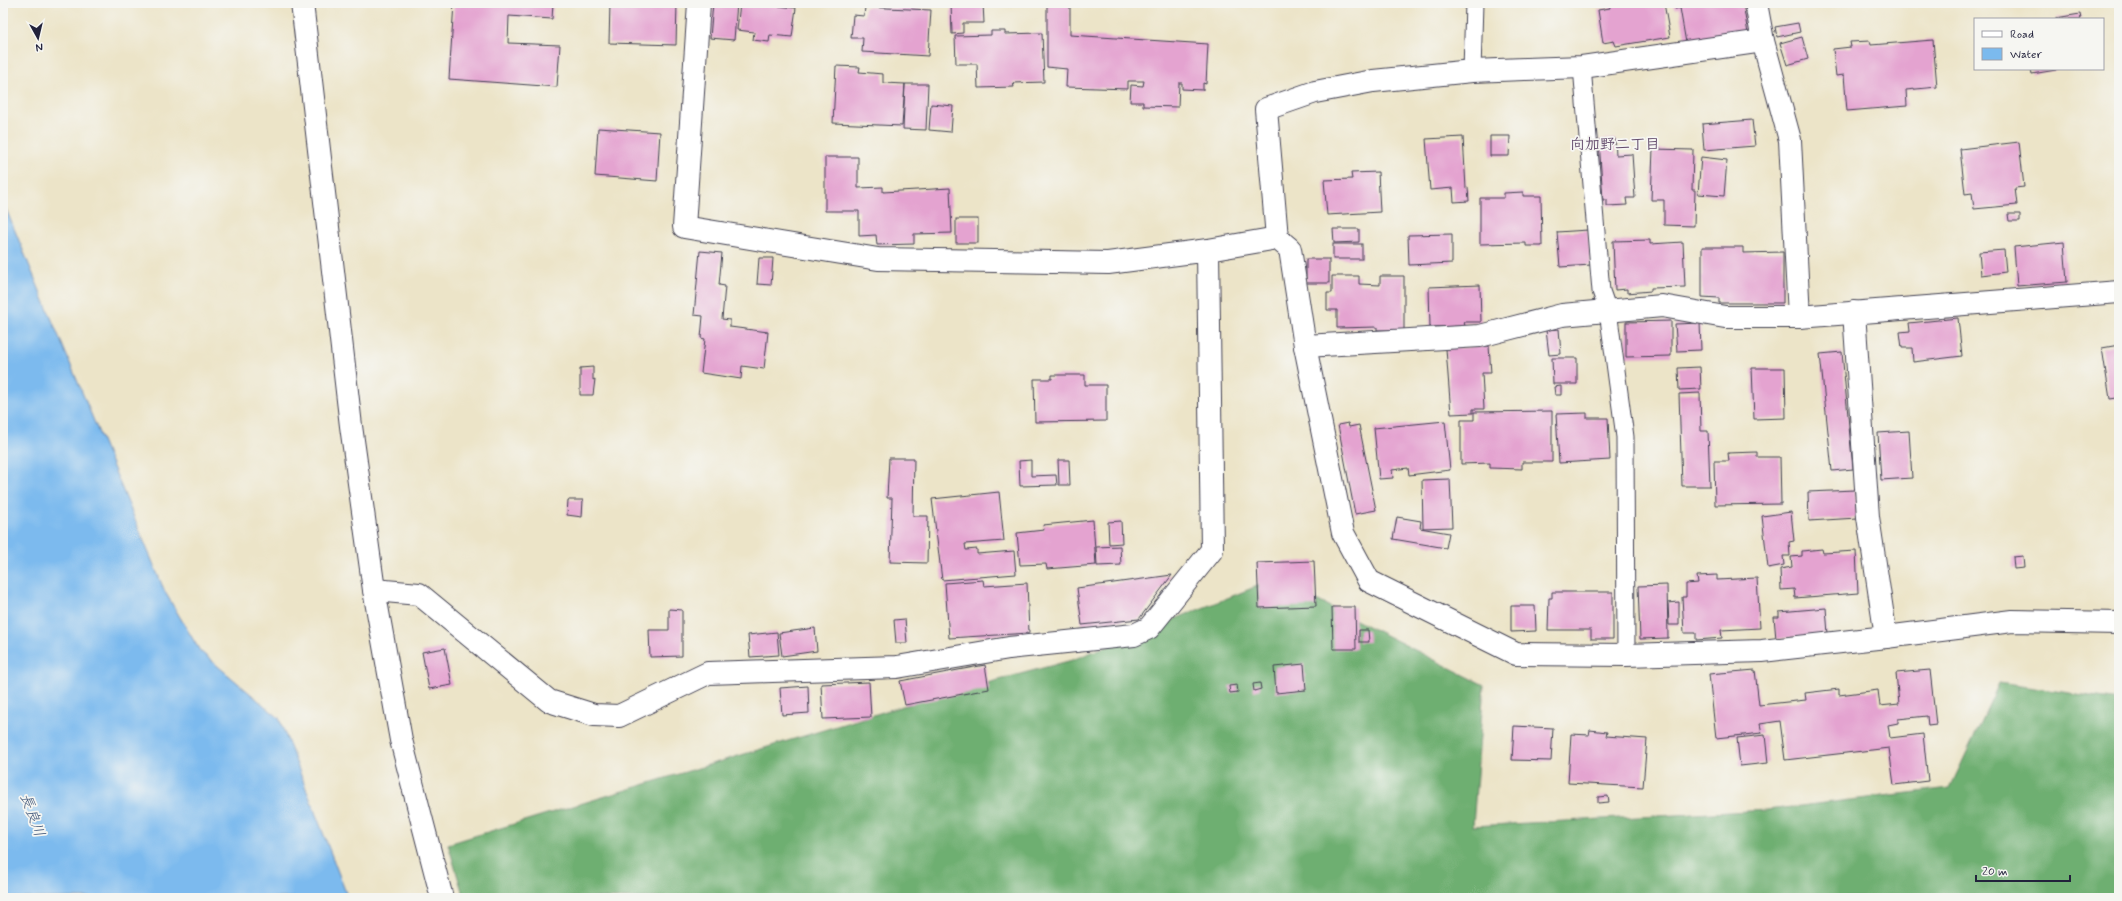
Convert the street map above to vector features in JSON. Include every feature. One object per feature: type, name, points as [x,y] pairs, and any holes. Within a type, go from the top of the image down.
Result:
[{"type":"street","points":[[302,3],[350,418],[374,590],[401,740],[442,898]]},
{"type":"street","points":[[699,3],[684,226],[878,259],[1108,263],[1208,250],[1277,238]]},
{"type":"street","points":[[1756,3],[1763,41],[1790,140],[1799,316]]},
{"type":"street","points":[[1763,41],[1582,67],[1472,72],[1373,81],[1316,92],[1266,109],[1277,238],[1290,249],[1305,346],[1343,533],[1369,581],[1516,654],[1626,655],[1762,651],[1886,638],[2012,621],[2119,622]]},
{"type":"street","points":[[374,590],[419,594],[549,702],[594,715],[619,716],[708,673],[897,667],[1009,648],[1134,635],[1149,628],[1212,550],[1208,250]]},
{"type":"street","points":[[1305,346],[1480,336],[1562,315],[1662,306],[1725,317],[1799,316],[2119,292]]},
{"type":"street","points":[[1854,312],[1868,517],[1886,638]]},
{"type":"lane","points":[[1472,72],[1474,3]]},
{"type":"lane","points":[[1582,67],[1601,291],[1608,311],[1625,437],[1626,655]]},
{"type":"green space","points":[[1275,579],[1484,685],[1473,826],[1767,810],[1950,788],[1999,683],[2119,700],[2119,898],[464,898],[448,844],[906,705],[1072,660]]},
{"type":"water","name":"長良川","points":[[3,202],[165,592],[200,651],[279,718],[348,898],[3,898]]},
{"type":"building","points":[[454,3],[553,3],[552,19],[509,16],[508,43],[560,45],[557,87],[449,79]]},
{"type":"building","points":[[610,3],[677,3],[676,45],[609,43]]},
{"type":"building","points":[[713,3],[737,3],[734,40],[710,38]]},
{"type":"building","points":[[740,3],[769,3],[769,5],[796,8],[792,37],[770,35],[769,42],[753,40],[754,32],[737,30]]},
{"type":"building","points":[[951,3],[983,3],[984,23],[963,23],[963,33],[952,34]]},
{"type":"building","points":[[1047,3],[1070,3],[1070,35],[1208,44],[1206,84],[1203,83],[1203,90],[1182,89],[1182,83],[1179,83],[1178,107],[1143,106],[1143,102],[1130,102],[1131,85],[1143,86],[1144,81],[1128,81],[1128,89],[1066,87],[1067,69],[1047,67]]},
{"type":"building","points":[[1609,3],[1664,3],[1670,37],[1616,46],[1614,41],[1603,43],[1598,10],[1610,8]]},
{"type":"building","points":[[1674,3],[1743,3],[1748,34],[1686,43],[1680,8],[1675,9]]},
{"type":"building","points":[[865,7],[931,10],[928,56],[862,52],[863,38],[851,38],[853,15],[864,16]]},
{"type":"building","points":[[2080,14],[2081,18],[2056,18]]},
{"type":"building","points":[[1798,23],[1800,32],[1777,37],[1775,27]]},
{"type":"building","points":[[991,31],[1005,31],[1005,34],[1042,33],[1044,82],[1013,83],[1014,87],[978,88],[977,64],[956,64],[955,36],[991,35]]},
{"type":"building","points":[[1802,37],[1808,59],[1787,65],[1780,43]]},
{"type":"building","points":[[1933,40],[1937,87],[1906,90],[1907,106],[1847,111],[1844,75],[1836,76],[1833,49],[1851,47],[1850,42],[1870,41],[1871,45]]},
{"type":"building","points":[[836,66],[860,67],[859,72],[883,74],[883,83],[905,84],[902,126],[833,123]]},
{"type":"building","points":[[2031,70],[2056,70],[2032,74]]},
{"type":"building","points":[[905,84],[928,84],[926,130],[903,129]]},
{"type":"building","points":[[931,104],[953,106],[951,132],[929,130]]},
{"type":"building","points":[[1752,120],[1755,146],[1704,150],[1702,124]]},
{"type":"building","points":[[598,128],[660,132],[657,181],[595,176]]},
{"type":"building","points":[[1490,136],[1510,136],[1509,156],[1490,156]]},
{"type":"building","points":[[1463,137],[1466,188],[1468,187],[1469,201],[1454,202],[1453,188],[1430,190],[1426,139]]},
{"type":"building","points":[[1615,139],[1616,155],[1632,154],[1635,198],[1626,198],[1627,205],[1607,206],[1607,200],[1603,200],[1599,140]]},
{"type":"building","points":[[2019,142],[2024,187],[2015,188],[2017,205],[1974,209],[1972,193],[1965,194],[1960,149]]},
{"type":"building","points":[[1653,149],[1693,150],[1692,190],[1695,190],[1694,226],[1664,225],[1664,200],[1651,200]]},
{"type":"building","points":[[825,157],[858,157],[858,188],[883,187],[883,192],[950,188],[952,233],[914,234],[914,244],[877,245],[876,235],[859,236],[859,211],[825,211]]},
{"type":"building","points":[[1701,157],[1727,160],[1724,196],[1698,194]]},
{"type":"building","points":[[1378,172],[1380,212],[1327,215],[1324,180],[1352,179],[1351,173]]},
{"type":"building","points":[[1523,192],[1523,196],[1541,196],[1542,246],[1526,246],[1526,243],[1480,244],[1480,198],[1504,198],[1504,193]]},
{"type":"building","points":[[2008,214],[2020,214],[2020,221],[2009,221]]},
{"type":"building","points":[[956,219],[978,219],[978,243],[956,243]]},
{"type":"building","points":[[1333,229],[1359,229],[1359,242],[1334,243]]},
{"type":"building","points":[[1588,230],[1591,265],[1560,267],[1557,232]]},
{"type":"building","points":[[1452,234],[1452,263],[1409,265],[1408,235]]},
{"type":"building","points":[[1650,240],[1650,244],[1683,242],[1685,287],[1651,288],[1651,291],[1627,293],[1627,289],[1615,290],[1613,241]]},
{"type":"building","points":[[2064,242],[2067,282],[2017,286],[2014,247]]},
{"type":"building","points":[[1333,244],[1362,244],[1362,259],[1333,259]]},
{"type":"building","points":[[1702,247],[1743,247],[1743,253],[1783,252],[1783,303],[1719,303],[1719,298],[1702,297]]},
{"type":"building","points":[[2004,250],[2006,272],[1981,275],[1979,252]]},
{"type":"building","points":[[700,251],[722,253],[719,285],[725,286],[722,319],[730,320],[730,327],[768,332],[764,369],[742,366],[741,379],[701,373],[705,339],[701,338],[703,316],[694,315]]},
{"type":"building","points":[[759,258],[773,258],[771,285],[757,284]]},
{"type":"building","points":[[1306,259],[1329,259],[1329,283],[1306,283]]},
{"type":"building","points":[[1332,276],[1359,276],[1359,284],[1380,285],[1380,276],[1404,276],[1404,330],[1377,330],[1377,327],[1337,328],[1337,310],[1327,310],[1327,293],[1332,293]]},
{"type":"building","points":[[1480,285],[1481,322],[1464,322],[1465,326],[1430,327],[1429,287]]},
{"type":"building","points":[[1958,318],[1962,356],[1913,362],[1912,348],[1902,348],[1900,332],[1910,331],[1909,323]]},
{"type":"building","points":[[1671,321],[1671,356],[1626,357],[1626,322]]},
{"type":"building","points":[[1700,323],[1701,350],[1677,351],[1675,324]]},
{"type":"building","points":[[1559,329],[1561,354],[1549,355],[1546,330]]},
{"type":"building","points":[[2119,345],[2119,403],[2117,404],[2117,398],[2110,399],[2102,348]]},
{"type":"building","points":[[1489,346],[1491,373],[1482,373],[1484,409],[1473,409],[1473,413],[1451,414],[1446,349]]},
{"type":"building","points":[[1842,352],[1853,469],[1832,471],[1820,354]]},
{"type":"building","points":[[1552,358],[1577,358],[1577,384],[1553,384]]},
{"type":"building","points":[[593,367],[593,380],[595,379],[593,395],[580,395],[580,368]]},
{"type":"building","points":[[1700,367],[1701,389],[1679,390],[1678,368]]},
{"type":"building","points":[[1752,368],[1785,368],[1786,418],[1754,419]]},
{"type":"building","points":[[1052,375],[1085,375],[1085,385],[1106,385],[1106,421],[1035,422],[1034,379],[1052,379]]},
{"type":"building","points":[[1561,386],[1561,395],[1555,395],[1554,387]]},
{"type":"building","points":[[1700,393],[1701,431],[1708,431],[1710,486],[1682,486],[1679,394]]},
{"type":"building","points":[[1552,411],[1552,462],[1522,462],[1522,469],[1490,468],[1490,463],[1461,464],[1461,420],[1474,420],[1474,412]]},
{"type":"building","points":[[1587,413],[1587,418],[1608,418],[1610,460],[1559,463],[1556,414]]},
{"type":"building","points":[[1445,421],[1450,470],[1409,475],[1408,468],[1392,470],[1393,478],[1379,479],[1374,428]]},
{"type":"building","points":[[1348,423],[1349,427],[1359,425],[1376,510],[1355,514],[1338,425]]},
{"type":"building","points":[[1909,431],[1912,478],[1881,480],[1878,433]]},
{"type":"building","points":[[1757,452],[1757,457],[1780,457],[1781,504],[1715,505],[1714,461],[1729,461],[1728,453]]},
{"type":"building","points":[[889,458],[914,458],[913,516],[928,516],[927,563],[890,562],[892,498],[887,498]]},
{"type":"building","points":[[1031,460],[1031,476],[1056,475],[1057,485],[1020,486],[1019,461]]},
{"type":"building","points":[[1058,460],[1069,460],[1070,485],[1059,485]]},
{"type":"building","points":[[1450,479],[1452,527],[1423,528],[1422,480]]},
{"type":"building","points":[[1855,490],[1857,518],[1809,521],[1808,492]]},
{"type":"building","points":[[999,492],[1004,541],[965,544],[966,550],[977,549],[977,554],[1014,551],[1016,574],[942,580],[932,499]]},
{"type":"building","points":[[568,500],[583,500],[582,517],[567,515]]},
{"type":"building","points":[[1791,512],[1794,541],[1789,542],[1790,556],[1783,556],[1784,565],[1768,568],[1762,516]]},
{"type":"building","points":[[1397,517],[1421,521],[1420,528],[1449,533],[1446,548],[1393,539]]},
{"type":"building","points":[[1093,520],[1096,565],[1047,569],[1046,564],[1020,565],[1017,533],[1044,530],[1043,525]]},
{"type":"building","points":[[1121,521],[1122,543],[1109,544],[1108,522]]},
{"type":"building","points":[[1120,546],[1121,565],[1097,566],[1096,547]]},
{"type":"building","points":[[1822,549],[1823,553],[1856,551],[1858,593],[1795,598],[1794,589],[1781,590],[1780,569],[1792,567],[1791,557],[1802,556],[1802,551]]},
{"type":"building","points":[[2023,556],[2024,568],[2014,569],[2013,557]]},
{"type":"building","points":[[1314,561],[1316,606],[1259,608],[1257,563]]},
{"type":"building","points":[[1172,575],[1139,619],[1082,625],[1077,588]]},
{"type":"building","points":[[1717,575],[1717,580],[1757,578],[1760,628],[1721,630],[1722,638],[1696,640],[1696,633],[1684,633],[1682,597],[1686,597],[1686,584],[1698,583],[1697,576]]},
{"type":"building","points":[[983,580],[984,586],[1027,583],[1029,633],[949,638],[945,583]]},
{"type":"building","points":[[1667,585],[1668,638],[1640,639],[1638,586]]},
{"type":"building","points":[[1552,592],[1613,592],[1613,639],[1591,639],[1591,630],[1548,630],[1549,598],[1552,598]]},
{"type":"building","points":[[1679,602],[1679,625],[1669,625],[1668,603]]},
{"type":"building","points":[[1511,606],[1535,606],[1536,631],[1511,632]]},
{"type":"building","points":[[1332,607],[1355,607],[1356,649],[1333,649]]},
{"type":"building","points":[[1826,608],[1828,634],[1776,639],[1774,617],[1779,617],[1779,612]]},
{"type":"building","points":[[669,609],[682,610],[682,656],[650,657],[649,630],[669,630]]},
{"type":"building","points":[[905,619],[907,643],[896,643],[894,620]]},
{"type":"building","points":[[815,628],[817,651],[782,656],[779,633]]},
{"type":"building","points":[[1359,630],[1368,630],[1369,642],[1359,642]]},
{"type":"building","points":[[777,632],[779,655],[750,657],[748,635]]},
{"type":"building","points":[[445,648],[452,685],[429,689],[422,652]]},
{"type":"building","points":[[1304,664],[1306,690],[1276,693],[1274,667]]},
{"type":"building","points":[[985,665],[989,689],[905,705],[900,681]]},
{"type":"building","points":[[1755,670],[1759,705],[1806,700],[1805,693],[1839,689],[1839,695],[1878,690],[1880,706],[1899,704],[1896,673],[1930,670],[1936,725],[1928,726],[1927,716],[1898,719],[1898,723],[1888,725],[1890,738],[1923,734],[1928,781],[1894,785],[1889,748],[1785,760],[1780,721],[1760,724],[1762,733],[1716,738],[1709,674]]},
{"type":"building","points":[[869,682],[871,717],[823,719],[821,684]]},
{"type":"building","points":[[1260,683],[1261,689],[1254,691],[1253,684]]},
{"type":"building","points":[[1237,685],[1238,692],[1230,693],[1229,686]]},
{"type":"building","points":[[808,686],[809,713],[782,715],[780,688]]},
{"type":"building","points":[[1514,726],[1553,728],[1551,761],[1512,760]]},
{"type":"building","points":[[1590,730],[1607,732],[1606,736],[1647,739],[1643,787],[1568,783],[1571,734],[1589,735]]},
{"type":"building","points":[[1765,735],[1768,763],[1740,766],[1737,738]]},
{"type":"building","points":[[1608,796],[1609,802],[1598,803],[1598,797]]},
{"type":"district","name":"向加野二丁目","points":[[1615,144]]}]
